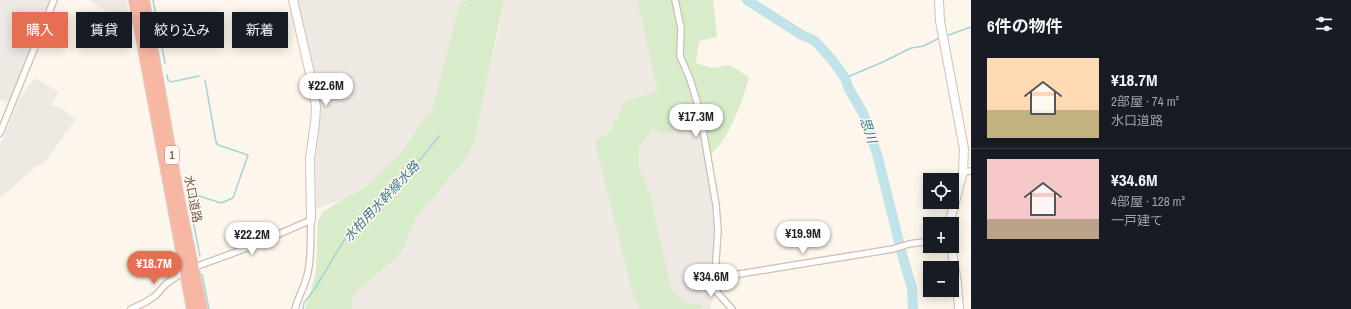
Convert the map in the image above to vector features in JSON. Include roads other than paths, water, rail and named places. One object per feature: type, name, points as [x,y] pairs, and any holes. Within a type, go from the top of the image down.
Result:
[{"type":"highway","name":"水口道路","points":[[134,0],[189,269],[202,309]]},
{"type":"highway","name":"水口道路","points":[[144,0],[179,198],[189,269],[192,309]]},
{"type":"street","points":[[0,133],[54,0]]},
{"type":"street","points":[[293,0],[311,78],[316,107],[310,158],[310,256],[307,276],[297,302],[296,309]]},
{"type":"street","points":[[675,0],[681,28],[680,56],[690,79],[700,112],[716,205],[718,231],[714,289],[732,309]]},
{"type":"street","points":[[939,0],[940,21],[967,172],[951,217]]},
{"type":"street","points":[[131,309],[155,296],[166,284],[189,269],[247,248],[311,220]]},
{"type":"street","points":[[715,278],[893,249],[909,244],[923,242]]},
{"type":"street","points":[[952,253],[959,309]]},
{"type":"waterway","points":[[153,0],[165,63]]},
{"type":"waterway","name":"思川","points":[[747,0],[800,34],[815,41],[833,61],[845,78],[849,89],[863,113],[877,154],[912,288],[913,309]]},
{"type":"waterway","points":[[946,36],[971,27]]},
{"type":"waterway","points":[[845,78],[911,48],[924,46],[941,37]]},
{"type":"waterway","points":[[167,75],[168,80],[171,82],[199,76]]},
{"type":"waterway","points":[[200,256],[188,195],[193,194],[221,203],[233,198],[248,155],[218,145],[216,142],[205,80]]},
{"type":"waterway","name":"水柏用水幹線水路","points":[[303,309],[304,303],[314,290],[346,237],[407,176],[439,136]]},
{"type":"waterway","points":[[202,274],[209,309]]}]
